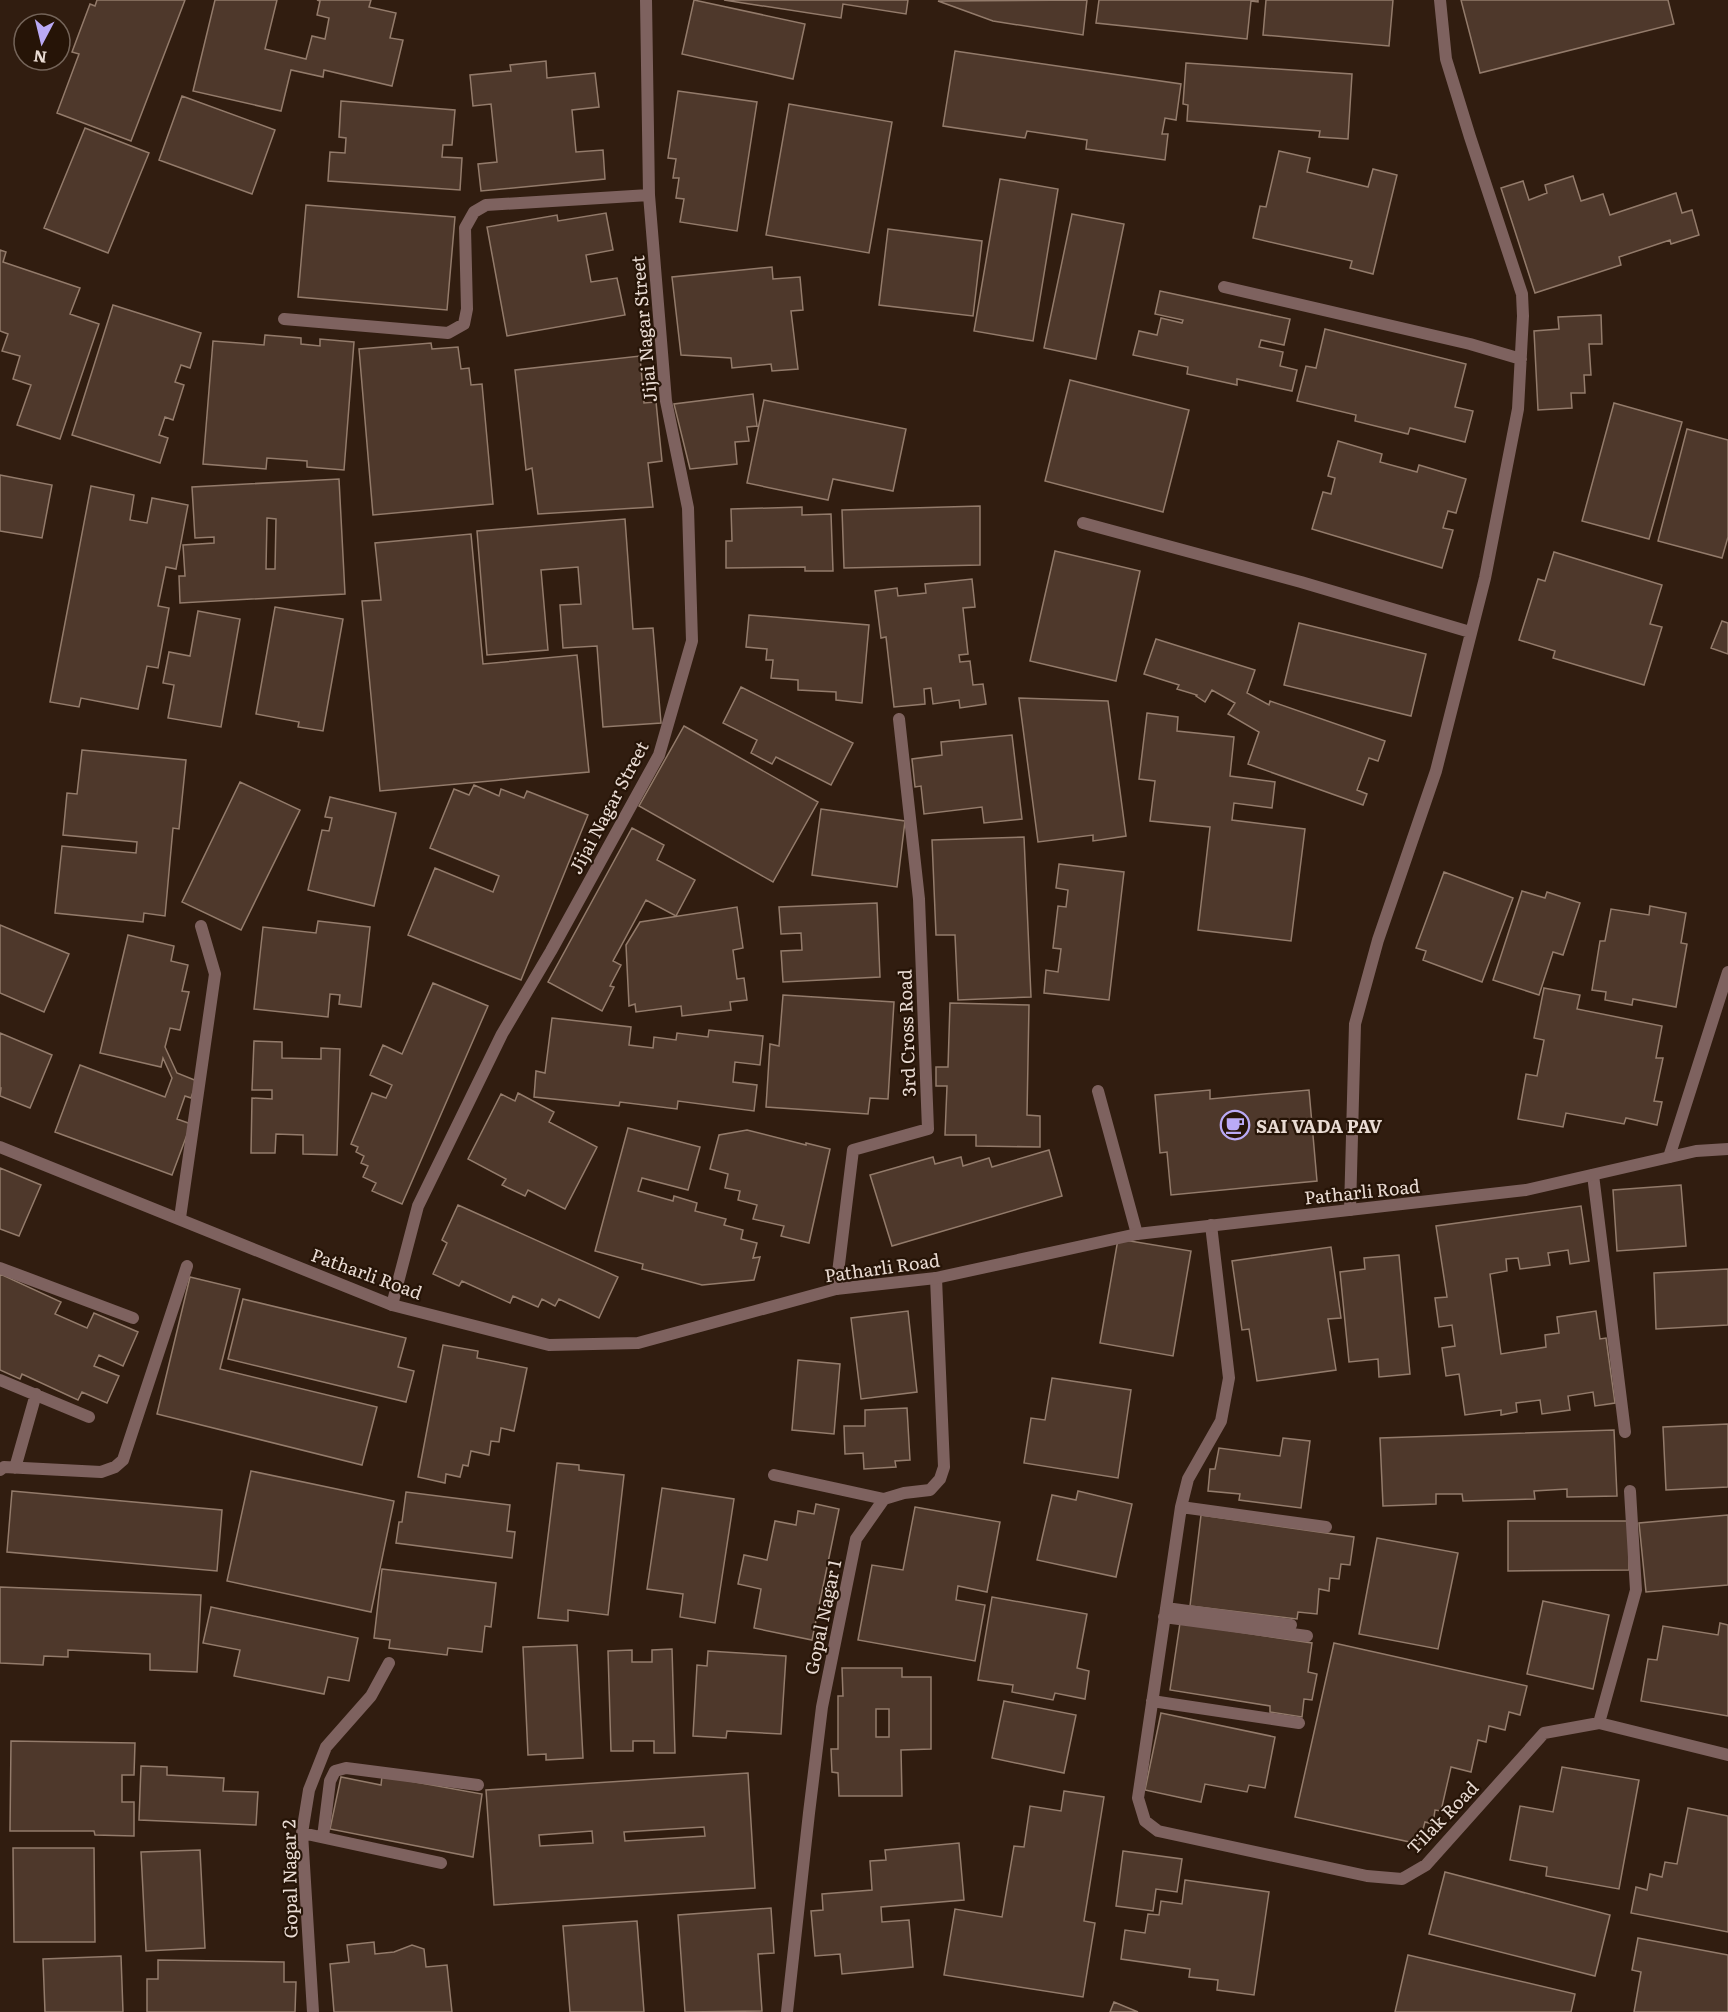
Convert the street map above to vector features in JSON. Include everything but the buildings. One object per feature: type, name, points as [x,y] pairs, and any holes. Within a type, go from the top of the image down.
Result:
[{"type":"street","name":"Jijai Nagar Street","points":[[392,1305],[418,1206],[502,1034],[551,951],[659,755],[692,641],[688,508],[666,401],[650,195],[646,0]]},
{"type":"street","points":[[1350,1210],[1355,1024],[1378,940],[1436,771],[1485,578],[1518,409],[1522,294],[1446,58],[1440,0]]},
{"type":"street","points":[[284,319],[448,333],[464,324],[467,309],[465,228],[474,212],[486,205],[650,195]]},
{"type":"street","points":[[1224,287],[1521,358]]},
{"type":"street","points":[[1083,523],[1301,582],[1470,632]]},
{"type":"street","name":"3rd Cross Road","points":[[836,1289],[853,1150],[928,1129],[919,899],[899,719]]},
{"type":"street","points":[[180,1218],[215,974],[201,926]]},
{"type":"street","points":[[1669,1157],[1728,972]]},
{"type":"street","points":[[1098,1091],[1137,1234]]},
{"type":"street","name":"Patharli Road","points":[[0,1147],[392,1305],[549,1346],[638,1343],[836,1289],[936,1278],[1137,1234],[1526,1190],[1696,1151],[1728,1149]]},
{"type":"street","points":[[1593,1175],[1625,1432]]},
{"type":"street","points":[[1211,1225],[1229,1378],[1221,1421],[1188,1479],[1181,1507],[1152,1701],[1299,1723]]},
{"type":"street","points":[[0,1470],[4,1467],[100,1473],[115,1467],[123,1460],[187,1266]]},
{"type":"street","points":[[0,1268],[133,1318]]},
{"type":"street","points":[[774,1475],[884,1499],[904,1493],[930,1490],[940,1479],[944,1467],[936,1278]]},
{"type":"street","points":[[0,1380],[89,1417]]},
{"type":"street","points":[[15,1468],[36,1395]]},
{"type":"street","points":[[1599,1723],[1635,1590],[1630,1491]]},
{"type":"street","name":"Gopal Nagar 1","points":[[787,2012],[808,1813],[822,1707],[856,1539],[884,1499]]},
{"type":"street","points":[[1181,1507],[1326,1527]]},
{"type":"street","points":[[1165,1612],[1291,1624]]},
{"type":"street","points":[[1165,1612],[1307,1636]]},
{"type":"street","name":"Gopal Nagar 2","points":[[313,2012],[302,1833],[309,1790],[326,1747],[371,1696],[389,1663]]},
{"type":"street","name":"Tilak Road","points":[[1152,1701],[1138,1798],[1145,1821],[1158,1831],[1367,1876],[1402,1878],[1426,1865],[1544,1733],[1599,1723],[1728,1755]]},
{"type":"street","points":[[323,1837],[330,1781],[334,1771],[346,1768],[478,1785]]},
{"type":"street","points":[[302,1833],[441,1863]]},
{"type":"place","name":"SAI VADA PAV","points":[[1235,1125]]}]
